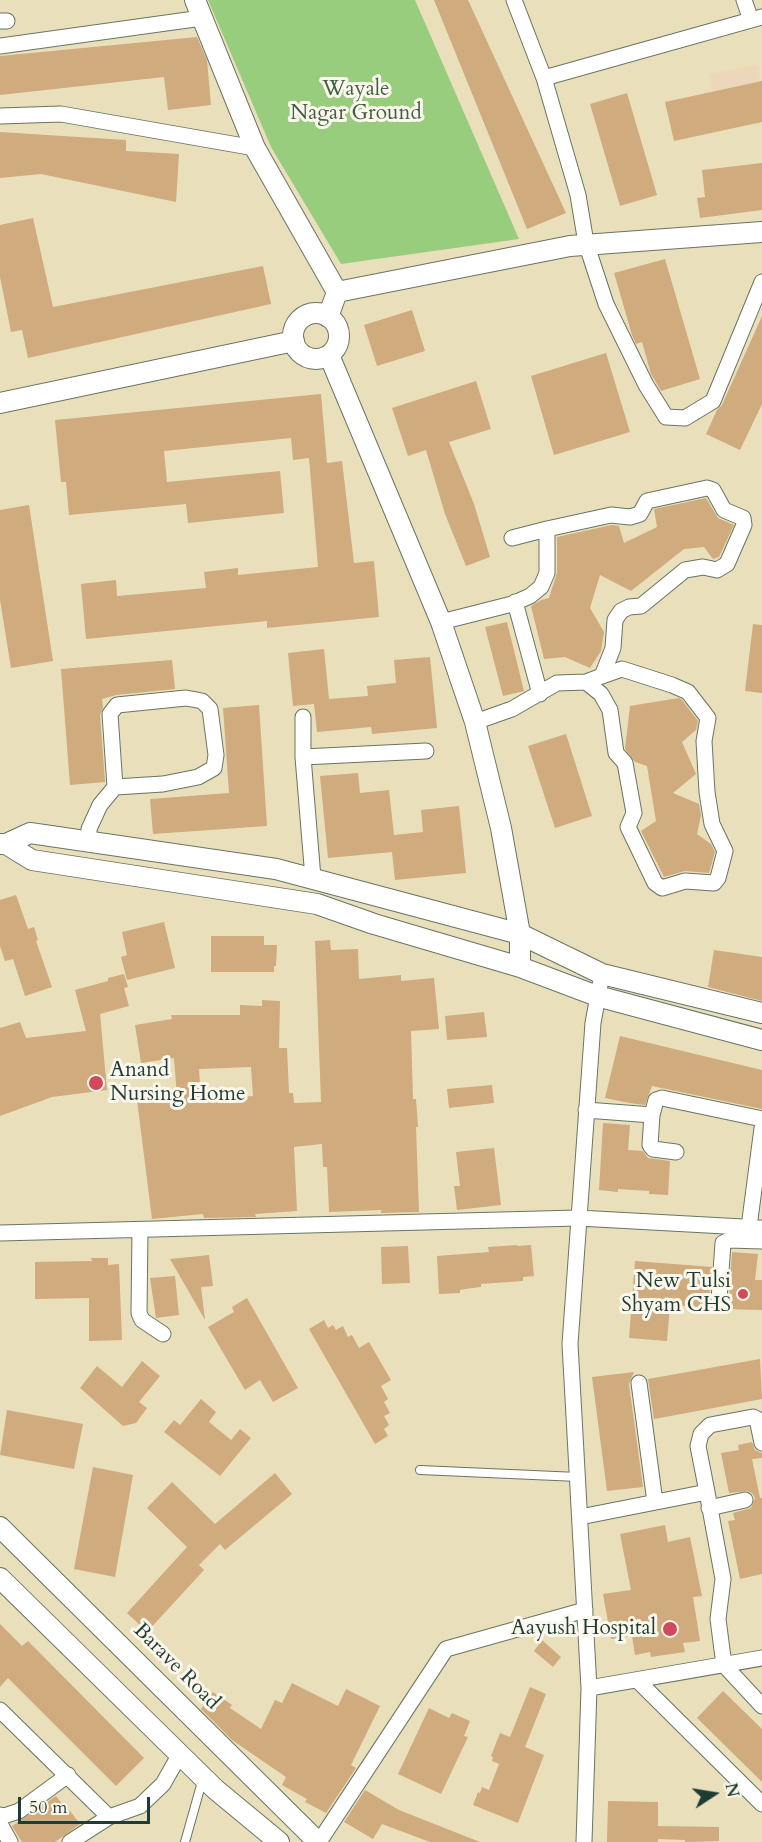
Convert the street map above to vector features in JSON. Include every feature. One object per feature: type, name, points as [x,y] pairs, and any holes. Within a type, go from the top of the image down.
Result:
[{"type":"street","points":[[514,0],[544,78],[578,195],[586,243],[606,304],[646,385],[666,417],[685,418],[712,401],[762,282]]},
{"type":"street","points":[[544,78],[757,19],[744,0]]},
{"type":"street","points":[[0,46],[198,9],[255,148],[337,292],[328,317]]},
{"type":"street","points":[[0,116],[61,114],[255,148]]},
{"type":"street","points":[[337,292],[586,243],[762,232]]},
{"type":"street","points":[[321,314],[328,317],[338,329],[334,350],[322,358],[308,357],[301,353],[294,341],[295,326],[306,315],[321,314]]},
{"type":"street","points":[[0,403],[294,341]]},
{"type":"street","points":[[329,355],[441,622],[475,722],[501,828],[520,934],[520,967]]},
{"type":"street","points":[[512,538],[611,515],[630,517],[640,514],[647,501],[706,488],[713,490],[724,510],[743,518],[744,525],[727,564],[717,570],[703,567],[685,570],[641,606],[629,607],[621,611],[615,620],[613,648],[602,676]]},
{"type":"street","points":[[441,622],[515,602],[530,596],[541,587],[547,573],[547,529]]},
{"type":"street","points":[[515,602],[540,694]]},
{"type":"street","points":[[475,722],[512,708],[556,683],[586,682],[622,669],[688,692],[708,718],[704,741],[707,792],[712,824],[725,851],[718,878],[714,883],[685,881],[662,888],[655,883],[628,827],[634,813],[624,763],[616,753],[610,710],[601,694],[586,682]]},
{"type":"street","points":[[89,843],[89,829],[100,806],[115,787],[110,714],[117,705],[186,698],[202,700],[210,709],[216,755],[214,768],[198,777],[163,784],[115,787]]},
{"type":"street","points":[[303,717],[303,757],[313,878]]},
{"type":"street","points":[[303,757],[426,751]]},
{"type":"street","points":[[3,844],[30,833],[276,869],[520,934],[602,974],[762,1012]]},
{"type":"street","points":[[3,844],[32,860],[317,904],[374,924],[520,967],[597,996],[762,1040]]},
{"type":"street","points":[[584,1842],[589,1688],[570,1344],[593,1023],[602,974]]},
{"type":"street","points":[[676,1152],[654,1149],[650,1145],[652,1115],[656,1100],[662,1098],[762,1119]]},
{"type":"street","points":[[586,1110],[652,1115]]},
{"type":"street","points":[[0,1233],[578,1218],[755,1227],[762,1128]]},
{"type":"street","points":[[140,1230],[139,1313],[142,1320],[163,1334]]},
{"type":"street","points":[[719,1300],[723,1244],[729,1240],[762,1241]]},
{"type":"street","points":[[639,1383],[655,1502]]},
{"type":"street","points":[[762,1443],[757,1419],[753,1417],[710,1425],[701,1434],[698,1446],[723,1580],[718,1619],[724,1665],[762,1706]]},
{"type":"street","points":[[580,1516],[707,1492]]},
{"type":"street","points":[[709,1508],[745,1500]]},
{"type":"street","name":"Barave Road","points":[[0,1527],[319,1842]]},
{"type":"street","points":[[0,1578],[203,1777],[279,1842]]},
{"type":"street","points":[[319,1842],[446,1649],[585,1610]]},
{"type":"street","points":[[589,1688],[762,1658]]},
{"type":"street","points":[[637,1680],[762,1804]]},
{"type":"street","points":[[0,1710],[109,1817]]},
{"type":"street","points":[[70,1842],[109,1817],[140,1806],[163,1784],[180,1754]]},
{"type":"street","points":[[0,1815],[19,1811],[68,1775]]},
{"type":"street","points":[[0,1824],[10,1842]]},
{"type":"lane","points":[[420,1470],[578,1477]]},
{"type":"lane","points":[[185,1842],[203,1777]]},
{"type":"shaded area","points":[[758,65],[762,96],[718,114],[709,74]]},
{"type":"green space","name":"Wayale Nagar Ground","points":[[208,0],[415,0],[519,239],[341,264],[271,147]]},
{"type":"building","points":[[434,0],[468,0],[566,213],[527,229]]},
{"type":"building","points":[[197,37],[207,60],[211,105],[168,110],[164,77],[0,95],[0,56]]},
{"type":"building","points":[[762,81],[762,122],[674,141],[665,102]]},
{"type":"building","points":[[627,93],[657,195],[620,206],[590,104]]},
{"type":"building","points":[[0,132],[126,140],[126,151],[179,154],[176,202],[41,174],[0,178]]},
{"type":"building","points":[[762,163],[762,210],[700,218],[697,198],[705,197],[702,170]]},
{"type":"building","points":[[33,218],[53,307],[263,266],[271,304],[28,358],[22,330],[11,332],[0,277],[0,225]]},
{"type":"building","points":[[665,259],[700,379],[661,391],[651,374],[642,342],[636,344],[632,335],[614,273]]},
{"type":"building","points":[[412,310],[425,351],[377,366],[364,325]]},
{"type":"building","points":[[762,316],[762,404],[740,450],[706,434],[717,410],[722,405]]},
{"type":"building","points":[[606,353],[630,432],[554,455],[531,376]]},
{"type":"building","points":[[476,381],[491,429],[449,442],[474,504],[490,557],[466,566],[445,514],[426,450],[408,456],[392,408]]},
{"type":"building","points":[[321,394],[327,463],[342,461],[354,563],[374,561],[379,617],[267,628],[267,621],[86,639],[81,584],[116,580],[117,596],[206,588],[204,572],[238,568],[238,575],[318,567],[309,458],[293,460],[291,438],[164,451],[167,482],[280,471],[284,513],[188,523],[186,504],[69,515],[66,482],[61,482],[55,420]]},
{"type":"building","points":[[706,498],[718,518],[734,525],[719,557],[713,559],[704,547],[684,549],[631,591],[600,575],[590,608],[604,632],[601,651],[590,668],[565,657],[544,659],[531,606],[549,598],[557,573],[557,537],[612,525],[619,526],[624,543],[657,527],[654,509]]},
{"type":"building","points":[[29,505],[53,661],[11,668],[0,600],[0,510]]},
{"type":"building","points":[[507,622],[524,691],[503,696],[485,627]]},
{"type":"building","points":[[753,624],[762,625],[762,693],[745,691]]},
{"type":"building","points":[[324,649],[329,699],[368,696],[367,686],[396,683],[394,660],[430,657],[437,728],[372,734],[371,727],[317,732],[314,704],[293,706],[288,653]]},
{"type":"building","points":[[172,660],[175,689],[116,695],[102,699],[103,708],[100,715],[105,782],[70,785],[61,669]]},
{"type":"building","points":[[679,698],[698,721],[696,730],[682,742],[696,774],[673,793],[699,804],[701,815],[697,834],[711,844],[715,852],[709,873],[685,871],[664,877],[641,831],[656,821],[647,766],[635,762],[625,749],[630,706]]},
{"type":"building","points":[[259,705],[267,826],[153,834],[150,799],[229,793],[223,708]]},
{"type":"building","points":[[566,734],[592,816],[555,828],[528,746]]},
{"type":"building","points":[[358,773],[360,793],[389,790],[394,835],[423,832],[421,810],[459,806],[466,873],[395,880],[392,852],[328,858],[320,776]]},
{"type":"building","points":[[16,895],[28,929],[34,927],[38,940],[36,941],[52,987],[25,996],[13,959],[5,961],[0,946],[0,900]]},
{"type":"building","points":[[164,922],[175,968],[127,980],[121,957],[127,955],[122,932]]},
{"type":"building","points":[[211,936],[264,936],[264,945],[277,945],[274,972],[211,972]]},
{"type":"building","points":[[330,940],[331,950],[358,949],[359,979],[401,975],[401,981],[434,978],[439,1029],[411,1031],[413,1099],[416,1099],[418,1127],[416,1127],[419,1212],[381,1213],[381,1210],[329,1212],[327,1167],[323,1167],[322,1144],[294,1147],[297,1211],[255,1214],[256,1217],[204,1218],[203,1214],[152,1219],[137,1100],[177,1097],[174,1058],[141,1063],[135,1025],[172,1019],[171,1015],[240,1015],[240,1005],[262,1006],[262,1000],[280,1001],[279,1048],[287,1048],[289,1093],[293,1093],[294,1103],[321,1102],[315,941]],"holes":[[[251,1067],[253,1096],[201,1100],[199,1069]]]},
{"type":"building","points":[[714,950],[762,957],[762,1001],[708,987]]},
{"type":"building","points":[[124,974],[128,987],[124,988],[129,1006],[100,1014],[107,1090],[52,1097],[0,1116],[0,1028],[20,1022],[26,1038],[86,1031],[75,990]]},
{"type":"building","points":[[484,1012],[487,1037],[447,1040],[445,1016]]},
{"type":"building","points":[[620,1036],[762,1070],[762,1109],[652,1086],[645,1105],[605,1098]]},
{"type":"building","points":[[492,1085],[494,1103],[449,1108],[447,1089]]},
{"type":"building","points":[[603,1123],[630,1125],[628,1150],[643,1151],[648,1158],[670,1161],[668,1195],[649,1194],[649,1191],[599,1190]]},
{"type":"building","points":[[494,1148],[501,1205],[457,1210],[454,1186],[460,1186],[456,1152]]},
{"type":"building","points":[[531,1245],[534,1276],[523,1277],[523,1281],[481,1284],[481,1287],[460,1290],[460,1293],[439,1294],[437,1256],[489,1252],[488,1247]]},
{"type":"building","points":[[408,1246],[410,1283],[382,1284],[381,1247]]},
{"type":"building","name":"New Tulsi Shyam CHS","points":[[732,1252],[758,1254],[755,1280],[762,1280],[762,1310],[723,1309],[729,1301]]},
{"type":"building","points":[[209,1255],[213,1286],[201,1287],[205,1320],[170,1259]]},
{"type":"building","points":[[91,1258],[108,1258],[108,1265],[119,1264],[122,1340],[89,1341],[89,1298],[35,1299],[35,1262],[92,1261]]},
{"type":"building","points":[[635,1261],[712,1267],[709,1300],[714,1308],[670,1305],[667,1341],[629,1338]]},
{"type":"building","points":[[175,1276],[179,1315],[156,1318],[150,1278]]},
{"type":"building","points":[[247,1298],[298,1388],[273,1402],[260,1380],[245,1390],[208,1327],[234,1312],[232,1307]]},
{"type":"building","points":[[324,1320],[328,1328],[333,1325],[336,1330],[343,1326],[348,1337],[352,1335],[359,1348],[369,1342],[391,1380],[381,1386],[388,1399],[384,1402],[390,1413],[384,1416],[389,1425],[384,1429],[388,1436],[375,1444],[309,1329]]},
{"type":"building","points":[[760,1359],[762,1399],[654,1419],[648,1379]]},
{"type":"building","points":[[142,1361],[160,1376],[139,1402],[147,1408],[136,1423],[123,1426],[80,1388],[97,1366],[122,1387]]},
{"type":"building","points":[[634,1372],[629,1384],[643,1487],[607,1491],[592,1377]]},
{"type":"building","points":[[201,1399],[216,1412],[209,1422],[231,1440],[240,1429],[251,1438],[220,1476],[164,1432],[174,1420],[180,1425]]},
{"type":"building","points":[[7,1410],[83,1424],[74,1469],[0,1455]]},
{"type":"building","points":[[752,1442],[755,1450],[762,1453],[762,1458],[752,1459],[760,1498],[762,1498],[762,1574],[740,1579],[728,1521],[735,1520],[733,1513],[751,1508],[755,1498],[747,1491],[729,1493],[721,1453],[739,1450],[738,1445]]},
{"type":"building","points":[[93,1467],[133,1475],[115,1577],[74,1569]]},
{"type":"building","points":[[275,1473],[292,1494],[225,1550],[220,1544],[199,1565],[204,1570],[147,1632],[127,1613],[187,1547],[147,1508],[172,1482],[215,1524]]},
{"type":"building","points":[[665,1525],[668,1542],[690,1537],[702,1596],[693,1597],[700,1641],[683,1643],[685,1652],[651,1657],[650,1652],[635,1655],[632,1636],[611,1639],[603,1594],[631,1590],[620,1534]]},
{"type":"building","points":[[0,1624],[22,1646],[28,1641],[144,1758],[116,1786],[8,1678],[0,1687]]},
{"type":"building","points":[[542,1640],[561,1657],[553,1667],[534,1651]]},
{"type":"building","points":[[292,1683],[338,1706],[346,1689],[380,1706],[351,1765],[356,1768],[326,1813],[305,1802],[307,1799],[282,1785],[286,1777],[232,1740],[201,1709],[213,1692],[232,1705],[230,1708],[261,1729],[275,1700],[282,1703]]},
{"type":"building","points":[[530,1687],[546,1694],[525,1747],[544,1755],[518,1823],[473,1805],[482,1787],[489,1790],[499,1764],[492,1761],[491,1756],[500,1733],[510,1737]]},
{"type":"building","points":[[723,1691],[762,1729],[762,1782],[697,1718]]},
{"type":"building","points":[[429,1708],[449,1718],[452,1713],[470,1721],[464,1736],[468,1737],[441,1794],[398,1774]]},
{"type":"building","points":[[365,1790],[399,1810],[480,1842],[430,1842],[382,1824],[373,1839],[344,1822]]},
{"type":"building","points":[[56,1796],[80,1824],[55,1842],[22,1842],[12,1826]]},
{"type":"building","points":[[608,1801],[658,1802],[658,1826],[719,1827],[719,1841],[685,1842],[685,1840],[658,1839],[658,1842],[607,1842]]},
{"type":"place","name":"Anand Nursing Home","points":[[96,1083]]},
{"type":"place","name":"New Tulsi Shyam CHS","points":[[743,1294]]},
{"type":"place","name":"Aayush Hospital","points":[[670,1629]]}]
